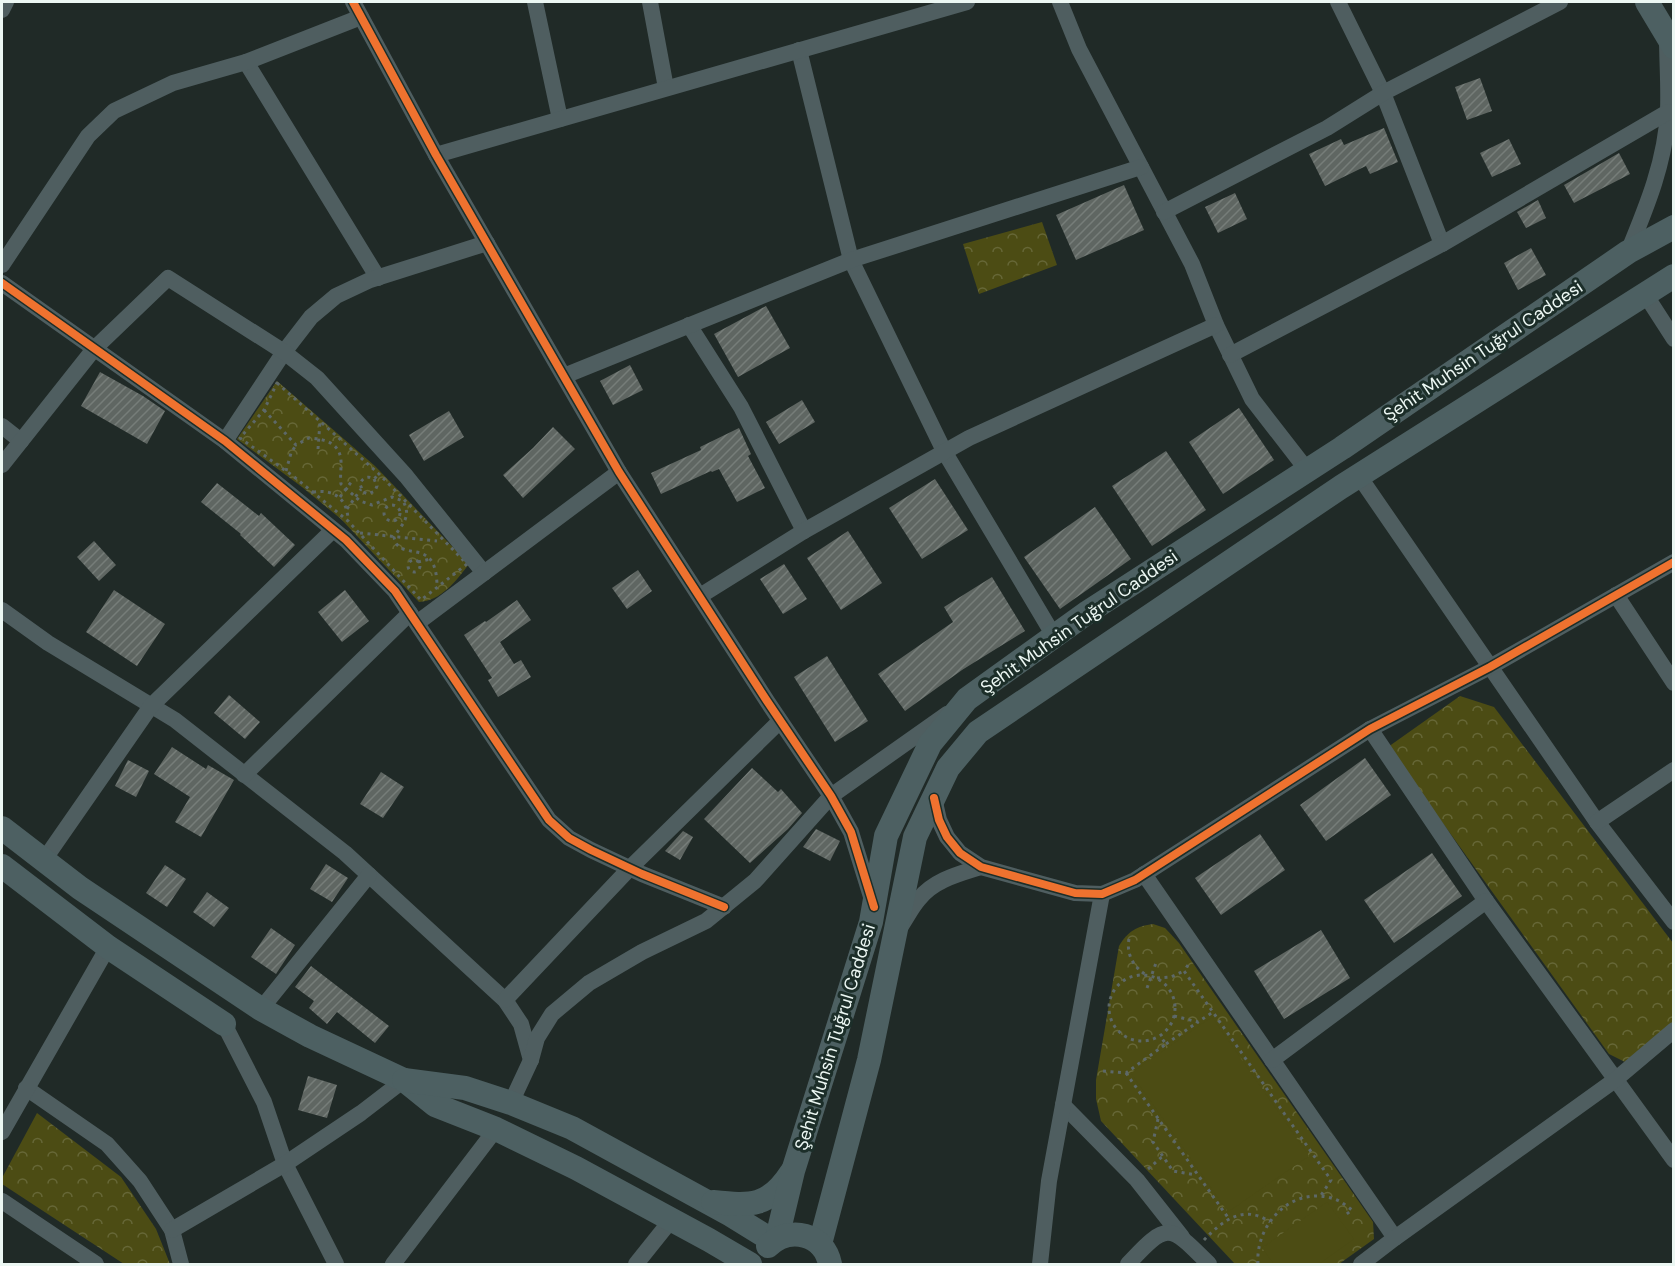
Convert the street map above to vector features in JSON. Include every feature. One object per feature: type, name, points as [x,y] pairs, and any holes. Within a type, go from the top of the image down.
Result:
[{"type":"main road","points":[[1647,2],[1670,41]]},
{"type":"main road","name":"Şehit Muhsin Tuğrul Caddesi","points":[[760,1264],[762,1255],[775,1240],[793,1171],[874,907],[886,836],[930,744],[967,699],[1088,612],[1307,470],[1628,252],[1674,226]]},
{"type":"main road","name":"Şehit Muhsin Tuğrul Caddesi","points":[[825,1254],[869,1060],[915,837],[948,768],[978,732],[1359,476],[1674,276]]},
{"type":"main road","points":[[2,828],[80,888],[261,1009],[310,1036],[404,1080],[435,1105],[496,1129],[672,1219],[750,1264]]},
{"type":"main road","points":[[2,866],[108,947],[224,1024]]},
{"type":"main road","points":[[171,949],[224,1024]]},
{"type":"main road","points":[[404,1080],[465,1088],[511,1103],[572,1128],[775,1240],[798,1234],[807,1235],[825,1254]]},
{"type":"main road","points":[[705,1201],[757,1203],[780,1190],[793,1171]]},
{"type":"street","points":[[2,10],[6,2]]},
{"type":"street","points":[[353,2],[436,154],[620,472],[780,721],[831,796],[851,832],[874,907]]},
{"type":"street","points":[[535,2],[560,118]]},
{"type":"street","points":[[650,2],[666,88]]},
{"type":"street","points":[[436,154],[967,2]]},
{"type":"street","points":[[1060,2],[1079,49],[1192,264],[1216,325],[1252,399],[1307,470]]},
{"type":"street","points":[[1338,2],[1383,93],[1442,244]]},
{"type":"street","points":[[1164,212],[1327,128],[1383,93],[1560,2]]},
{"type":"street","points":[[2,265],[88,136],[114,111],[173,83],[246,62],[361,17]]},
{"type":"street","points":[[1628,252],[1650,199],[1661,160],[1668,112],[1670,41]]},
{"type":"street","points":[[799,50],[851,260],[944,451],[1054,636]]},
{"type":"street","points":[[246,62],[378,278]]},
{"type":"street","points":[[1230,355],[1442,244],[1668,112]]},
{"type":"street","points":[[564,375],[851,260],[1141,167]]},
{"type":"street","points":[[232,440],[284,352],[311,317],[336,296],[378,278],[487,243]]},
{"type":"street","points":[[2,465],[94,349],[168,278],[284,352],[317,378],[406,476],[484,573]]},
{"type":"street","points":[[2,283],[94,349],[232,440],[346,540],[395,591],[549,820],[569,838],[630,868],[723,907]]},
{"type":"street","points":[[1646,294],[1674,339]]},
{"type":"street","points":[[690,325],[741,407],[804,531]]},
{"type":"street","points":[[700,596],[804,531],[944,451],[1216,325]]},
{"type":"street","points":[[2,426],[21,441]]},
{"type":"street","points":[[244,775],[414,618],[484,573],[620,472]]},
{"type":"street","points":[[1359,476],[1597,822],[1674,922]]},
{"type":"street","points":[[44,860],[151,706],[333,530]]},
{"type":"street","points":[[934,798],[939,820],[947,837],[960,853],[981,867],[1076,893],[1102,894],[1144,874],[1370,729],[1490,667],[1674,562]]},
{"type":"street","points":[[1616,595],[1674,683]]},
{"type":"street","points":[[2,610],[48,643],[175,720],[345,853],[506,1000],[521,1024],[531,1060]]},
{"type":"street","points":[[511,1103],[531,1060],[537,1038],[552,1014],[589,983],[642,952],[706,921],[755,881],[831,796],[967,699]]},
{"type":"street","points":[[506,1000],[630,868],[780,721]]},
{"type":"street","points":[[1370,729],[1486,901],[1674,1160]]},
{"type":"street","points":[[1597,822],[1674,770]]},
{"type":"street","points":[[895,936],[919,898],[931,886],[981,867]]},
{"type":"street","points":[[1144,874],[1395,1238]]},
{"type":"street","points":[[261,1009],[369,875]]},
{"type":"street","points":[[1040,1264],[1049,1181],[1102,894]]},
{"type":"street","points":[[1272,1060],[1486,901]]},
{"type":"street","points":[[2,1132],[8,1107],[27,1088],[108,947]]},
{"type":"street","points":[[224,1024],[264,1102],[285,1164],[336,1264]]},
{"type":"street","points":[[1361,1264],[1615,1080],[1674,1030]]},
{"type":"street","points":[[172,1230],[285,1164],[361,1113],[404,1080]]},
{"type":"street","points":[[27,1088],[107,1144],[140,1181],[172,1230],[181,1264]]},
{"type":"street","points":[[1063,1105],[1137,1180],[1182,1237],[1209,1264]]},
{"type":"street","points":[[393,1264],[496,1129]]},
{"type":"street","points":[[2,1201],[96,1264]]},
{"type":"street","points":[[636,1264],[672,1219]]},
{"type":"street","points":[[1128,1264],[1158,1234],[1172,1233],[1182,1237]]},
{"type":"path","points":[[232,440],[264,411],[277,383],[379,474],[467,564],[421,600],[348,521],[347,509],[340,497],[333,492],[323,490],[313,492]]},
{"type":"path","points":[[264,411],[296,446]]},
{"type":"path","points":[[318,449],[320,422]]},
{"type":"path","points":[[286,471],[291,453],[296,446],[309,438],[319,438],[336,445],[341,457],[340,481],[356,497],[372,505],[387,497],[398,498],[405,504],[407,519],[394,537]]},
{"type":"path","points":[[347,509],[361,489],[360,484],[363,479],[374,478],[379,474]]},
{"type":"path","points":[[361,489],[365,493],[373,493],[377,486],[374,478]]},
{"type":"path","points":[[340,497],[352,481]]},
{"type":"path","points":[[398,507],[400,514],[398,519],[390,521],[386,518],[384,513],[386,508],[405,504]]},
{"type":"path","points":[[359,533],[445,542]]},
{"type":"path","points":[[394,537],[399,548],[417,552],[430,559],[434,566],[437,587]]},
{"type":"path","points":[[411,571],[410,562],[430,559]]},
{"type":"path","points":[[400,578],[419,569],[418,562]]},
{"type":"path","points":[[1129,939],[1127,950],[1136,969],[1151,977],[1167,987],[1173,996],[1175,1007],[1174,1016],[1168,1028],[1160,1036],[1138,1041],[1119,1032],[1113,1023],[1110,1013],[1113,993],[1119,984],[1137,975],[1151,977],[1160,979],[1171,977],[1184,971],[1198,953]]},
{"type":"path","points":[[1147,988],[1156,963]]},
{"type":"path","points":[[1184,971],[1331,1180],[1320,1197]]},
{"type":"path","points":[[1103,1071],[1126,1073],[1213,1012]]},
{"type":"path","points":[[1174,1016],[1198,1022]]},
{"type":"path","points":[[1160,1036],[1166,1044]]},
{"type":"path","points":[[1126,1073],[1229,1219]]},
{"type":"path","points":[[1158,1119],[1152,1142],[1173,1171],[1198,1175]]},
{"type":"path","points":[[1137,1180],[1163,1156]]},
{"type":"path","points":[[1258,1264],[1258,1244],[1270,1222],[1280,1211],[1299,1198],[1320,1197],[1337,1200],[1352,1210],[1344,1216]]},
{"type":"path","points":[[1194,1250],[1219,1224],[1241,1214],[1260,1214],[1270,1222]]},
{"type":"green space","points":[[1042,222],[1057,265],[979,294],[963,244]]},
{"type":"green space","points":[[277,381],[375,466],[469,564],[441,594],[419,602],[341,519],[237,439]]},
{"type":"green space","points":[[1460,696],[1494,707],[1673,943],[1673,1023],[1625,1062],[1609,1054],[1388,747]]},
{"type":"green space","points":[[1153,924],[1165,928],[1179,943],[1373,1222],[1374,1239],[1339,1264],[1235,1264],[1101,1121],[1096,1099],[1096,1080],[1119,946],[1133,930]]},
{"type":"green space","points":[[1212,1017],[1309,1156],[1228,1212],[1131,1073]]},
{"type":"green space","points":[[37,1113],[121,1177],[156,1229],[170,1264],[124,1264],[2,1184],[2,1178]]},
{"type":"green space","points":[[1327,1202],[1354,1239],[1319,1264],[1274,1264],[1262,1248]]},
{"type":"building","points":[[1480,78],[1492,111],[1467,120],[1455,87]]},
{"type":"building","points":[[1384,128],[1398,162],[1370,174],[1366,166],[1325,186],[1309,154],[1341,139],[1344,145]]},
{"type":"building","points":[[1509,139],[1521,164],[1492,177],[1480,153]]},
{"type":"building","points":[[1619,153],[1630,174],[1574,203],[1564,185]]},
{"type":"building","points":[[1124,185],[1144,230],[1076,260],[1056,215]]},
{"type":"building","points":[[1235,193],[1247,219],[1218,233],[1205,207]]},
{"type":"building","points":[[1538,200],[1546,218],[1526,228],[1517,212]]},
{"type":"building","points":[[1531,248],[1546,275],[1518,290],[1504,263]]},
{"type":"building","points":[[766,306],[790,348],[738,377],[714,334]]},
{"type":"building","points":[[630,365],[643,390],[613,405],[600,381]]},
{"type":"building","points":[[100,372],[165,411],[147,444],[81,406]]},
{"type":"building","points":[[802,400],[815,422],[779,444],[766,422]]},
{"type":"building","points":[[1239,408],[1274,460],[1223,494],[1189,442]]},
{"type":"building","points":[[449,411],[464,437],[424,461],[409,435]]},
{"type":"building","points":[[553,427],[575,449],[523,498],[503,475]]},
{"type":"building","points":[[739,428],[751,454],[748,456],[765,488],[737,502],[719,469],[661,494],[651,473],[701,450],[700,447]]},
{"type":"building","points":[[1166,451],[1206,510],[1152,546],[1112,486]]},
{"type":"building","points":[[935,479],[968,530],[922,559],[889,508]]},
{"type":"building","points":[[217,483],[259,516],[261,513],[295,545],[274,567],[241,534],[201,502]]},
{"type":"building","points":[[1095,507],[1131,559],[1060,609],[1024,557]]},
{"type":"building","points":[[848,531],[882,583],[841,610],[807,558]]},
{"type":"building","points":[[94,541],[116,565],[99,581],[77,557]]},
{"type":"building","points":[[784,564],[807,599],[783,614],[760,579]]},
{"type":"building","points":[[638,570],[652,591],[627,609],[612,588]]},
{"type":"building","points":[[992,577],[1025,631],[962,670],[905,711],[878,674],[953,622],[944,607]]},
{"type":"building","points":[[114,590],[165,624],[137,666],[86,632]]},
{"type":"building","points":[[345,590],[369,621],[342,642],[318,612]]},
{"type":"building","points":[[517,600],[531,620],[500,642],[514,664],[521,660],[531,677],[498,697],[488,680],[492,678],[464,635]]},
{"type":"building","points":[[827,656],[868,721],[835,742],[794,677]]},
{"type":"building","points":[[229,695],[260,722],[245,739],[214,713]]},
{"type":"building","points":[[172,747],[206,769],[208,765],[234,780],[201,837],[175,822],[190,797],[154,774]]},
{"type":"building","points":[[1365,758],[1391,795],[1326,841],[1300,805]]},
{"type":"building","points":[[128,760],[149,771],[136,797],[115,786]]},
{"type":"building","points":[[752,768],[778,792],[781,789],[802,813],[788,829],[750,863],[704,819]]},
{"type":"building","points":[[381,772],[404,787],[383,818],[360,804]]},
{"type":"building","points":[[816,829],[840,841],[830,861],[803,847]]},
{"type":"building","points":[[683,831],[693,837],[680,860],[665,851]]},
{"type":"building","points":[[1260,834],[1285,870],[1221,915],[1195,878]]},
{"type":"building","points":[[1432,853],[1462,896],[1394,943],[1364,900]]},
{"type":"building","points":[[326,864],[348,878],[332,902],[310,889]]},
{"type":"building","points":[[165,865],[186,879],[167,907],[146,893]]},
{"type":"building","points":[[207,892],[229,908],[214,927],[193,912]]},
{"type":"building","points":[[271,928],[295,945],[276,974],[251,957]]},
{"type":"building","points":[[1321,930],[1350,978],[1284,1019],[1254,971]]},
{"type":"building","points":[[311,966],[389,1026],[375,1043],[337,1012],[327,1024],[309,1008],[314,1001],[295,987]]},
{"type":"building","points":[[308,1076],[337,1085],[327,1118],[298,1110]]},
{"type":"cycle path","points":[[353,2],[436,155],[619,472],[831,796],[851,832],[874,907]]},
{"type":"cycle path","points":[[2,283],[225,441],[346,540],[395,591],[549,820],[569,838],[642,874],[724,907]]},
{"type":"cycle path","points":[[934,798],[939,820],[947,837],[960,853],[981,867],[1075,893],[1102,894],[1135,880],[1370,729],[1490,667],[1674,562]]}]
